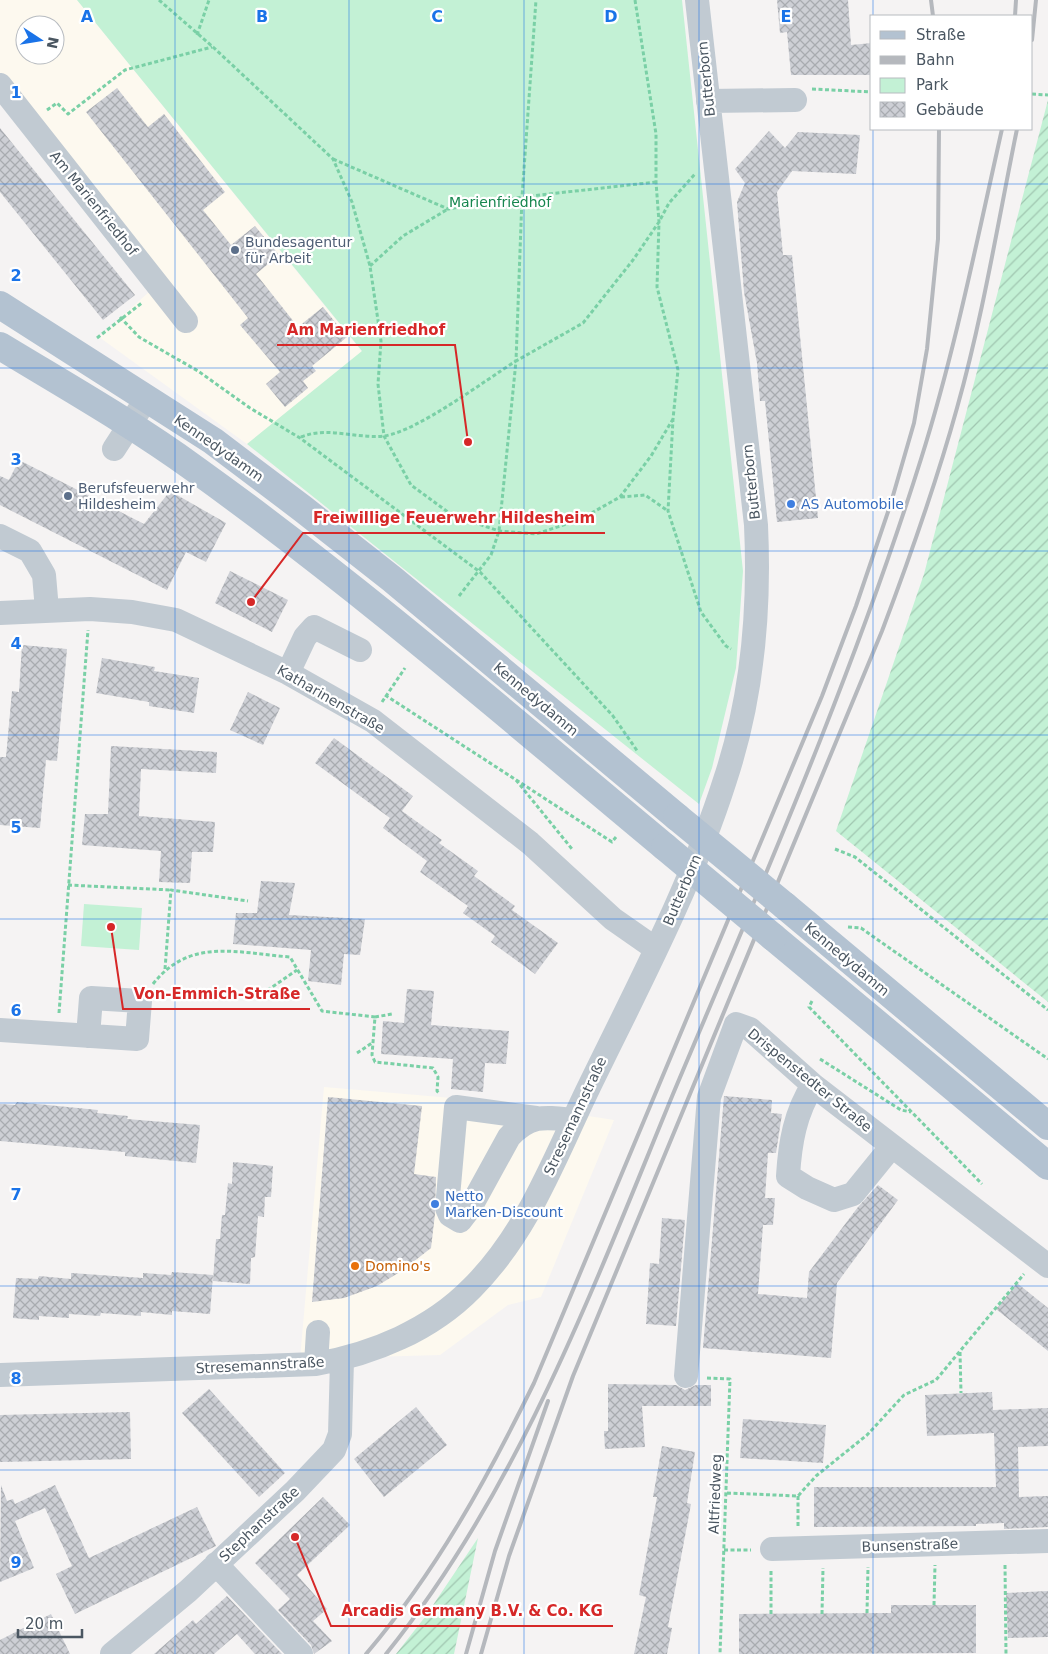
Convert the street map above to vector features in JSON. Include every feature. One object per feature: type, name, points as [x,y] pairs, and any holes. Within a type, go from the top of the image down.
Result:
[{"type":"main road","name":"Kennedydamm","points":[[0,305],[213,441],[392,579],[1048,1126]]},
{"type":"main road","points":[[0,346],[130,424],[194,468],[310,553],[1048,1166]]},
{"type":"street","name":"Butterborn","points":[[656,949],[698,852],[726,779],[743,711],[751,660],[757,599],[756,525],[697,0]]},
{"type":"street","name":"Am Marienfriedhof","points":[[0,85],[186,321]]},
{"type":"street","points":[[708,101],[795,100]]},
{"type":"street","points":[[114,449],[147,398]]},
{"type":"street","points":[[0,536],[30,552],[44,575],[47,610]]},
{"type":"street","name":"Katharinenstraße","points":[[0,613],[90,609],[132,612],[176,620],[288,673],[372,721],[530,843],[613,919],[656,949]]},
{"type":"street","points":[[288,673],[305,637],[314,628],[326,632],[360,650]]},
{"type":"street","name":"Stresemannstraße","points":[[0,1375],[316,1364],[342,1360],[379,1347],[415,1331],[450,1309],[471,1290],[507,1249],[525,1221],[656,949]]},
{"type":"street","points":[[0,1030],[57,1034],[88,1036],[137,1039],[140,1001],[91,998],[88,1036]]},
{"type":"street","name":"Drispenstedter Straße","points":[[686,1376],[709,1097],[736,1024],[750,1029],[813,1085],[1043,1262]]},
{"type":"street","points":[[813,1085],[803,1100],[794,1127],[788,1176],[807,1188],[834,1200],[853,1194],[892,1146]]},
{"type":"street","points":[[536,1118],[516,1129],[509,1137],[460,1221],[450,1215],[447,1208],[456,1107],[536,1118],[573,1120]]},
{"type":"street","points":[[316,1364],[318,1332]]},
{"type":"street","name":"Stephanstraße","points":[[112,1654],[156,1619],[216,1564],[295,1491],[334,1450],[340,1434],[342,1360]]},
{"type":"street","name":"Bunsenstraße","points":[[772,1549],[1048,1540]]},
{"type":"street","points":[[216,1564],[302,1654]]},
{"type":"path","points":[[159,0],[213,47],[333,159],[448,209]]},
{"type":"path","points":[[197,35],[209,0]]},
{"type":"path","points":[[459,596],[480,572],[491,555],[499,531],[516,361],[522,197],[536,0]]},
{"type":"path","points":[[635,0],[656,134],[656,182],[659,222],[657,287],[678,370],[673,419],[668,511],[701,612],[726,646],[751,660]]},
{"type":"path","points":[[30,123],[57,103],[68,114],[125,70],[213,47]]},
{"type":"path","points":[[795,100],[797,88],[870,92]]},
{"type":"path","points":[[1033,94],[1048,95]]},
{"type":"path","points":[[300,438],[313,432],[384,436],[414,426],[516,361],[584,323],[633,260],[659,222],[669,203],[713,153]]},
{"type":"path","points":[[333,159],[352,202],[370,266],[381,341],[378,384],[384,436],[411,485],[452,516],[499,531],[536,534],[579,520],[620,497],[651,456],[673,419]]},
{"type":"path","points":[[370,266],[403,236],[448,209],[522,197],[656,182]]},
{"type":"path","points":[[93,341],[120,318],[139,337],[198,370],[250,408],[300,438],[480,572],[614,716],[637,747],[640,759]]},
{"type":"path","points":[[620,497],[645,495],[668,511]]},
{"type":"path","points":[[57,1034],[90,609]]},
{"type":"path","points":[[372,721],[386,695],[405,668]]},
{"type":"path","points":[[386,695],[612,842],[618,833]]},
{"type":"path","points":[[835,850],[855,857],[1048,1010]]},
{"type":"path","points":[[68,885],[171,890],[248,901]]},
{"type":"path","points":[[165,969],[171,890]]},
{"type":"path","points":[[846,926],[861,928],[1048,1059]]},
{"type":"path","points":[[140,1001],[165,969],[192,954],[209,951],[290,957],[322,1011],[375,1016],[392,1014]]},
{"type":"path","points":[[262,994],[297,970]]},
{"type":"path","points":[[814,997],[809,1007],[912,1112],[901,1110],[817,1057]]},
{"type":"path","points":[[375,1016],[372,1058],[379,1064]]},
{"type":"path","points":[[357,1053],[372,1043]]},
{"type":"path","points":[[798,1549],[798,1496],[816,1476],[867,1435],[904,1395],[936,1380],[960,1351],[1043,1262]]},
{"type":"path","points":[[960,1351],[961,1393]]},
{"type":"path","name":"Altfriedweg","points":[[686,1376],[730,1379],[720,1654]]},
{"type":"path","points":[[727,1493],[798,1496]]},
{"type":"path","points":[[1005,1542],[1006,1654]]},
{"type":"path","points":[[934,1605],[935,1544]]},
{"type":"path","points":[[867,1613],[868,1546]]},
{"type":"path","points":[[822,1614],[823,1548]]},
{"type":"path","points":[[771,1614],[772,1549]]},
{"type":"shaded area","points":[[0,0],[77,0],[362,352],[247,444],[99,337],[159,283],[0,75]]},
{"type":"shaded area","points":[[324,1087],[498,1102],[614,1120],[541,1297],[508,1305],[440,1355],[300,1359]]},
{"type":"green space","name":"Marienfriedhof","points":[[77,0],[682,0],[743,571],[736,668],[712,768],[699,804],[247,444],[362,351]]},
{"type":"green space","points":[[1048,100],[1048,1002],[836,831],[924,574]]},
{"type":"green space","points":[[84,904],[142,908],[139,950],[81,946]]},
{"type":"green space","points":[[478,1538],[454,1654],[396,1654],[425,1617]]},
{"type":"building","points":[[777,0],[848,0],[851,45],[870,43],[870,75],[791,75],[787,32],[780,33]]},
{"type":"building","name":"Bundesagentur für Arbeit","points":[[117,88],[148,127],[164,114],[225,192],[203,210],[231,245],[255,226],[279,255],[256,274],[298,327],[323,307],[347,337],[312,366],[316,371],[303,381],[308,388],[285,407],[266,384],[280,372],[240,325],[248,318],[86,112]]},
{"type":"building","points":[[0,128],[135,295],[103,320],[0,192]]},
{"type":"building","points":[[769,131],[785,148],[798,132],[860,135],[856,174],[792,171],[777,192],[783,255],[792,255],[818,518],[777,522],[765,401],[760,401],[757,363],[744,292],[737,202],[745,183],[735,169]]},
{"type":"building","points":[[19,460],[144,524],[170,491],[226,523],[206,562],[186,552],[167,590],[0,505],[0,476],[9,480]]},
{"type":"building","points":[[230,571],[288,600],[272,632],[215,603]]},
{"type":"building","points":[[22,645],[67,649],[57,761],[46,760],[40,828],[0,825],[0,757],[6,757],[12,691],[19,692]]},
{"type":"building","points":[[102,658],[155,667],[154,671],[199,678],[194,713],[149,706],[149,702],[96,693]]},
{"type":"building","points":[[248,692],[280,708],[263,745],[230,730]]},
{"type":"building","points":[[334,738],[413,796],[402,811],[442,840],[439,843],[478,871],[474,876],[515,906],[512,910],[558,943],[535,974],[491,942],[495,936],[463,913],[468,906],[420,872],[427,861],[383,828],[390,818],[315,763]]},
{"type":"building","points":[[111,746],[217,752],[216,773],[141,769],[139,816],[215,822],[213,852],[192,852],[190,883],[159,882],[161,851],[82,845],[85,814],[108,814]]},
{"type":"building","points":[[261,881],[295,883],[289,915],[365,919],[360,955],[344,954],[341,985],[308,981],[311,950],[233,944],[236,913],[257,913]]},
{"type":"building","points":[[407,989],[434,991],[431,1025],[509,1031],[506,1064],[485,1063],[483,1092],[451,1089],[453,1059],[381,1054],[383,1021],[404,1023]]},
{"type":"building","points":[[724,1096],[772,1100],[771,1113],[782,1114],[776,1153],[768,1153],[765,1198],[775,1198],[773,1225],[763,1225],[758,1294],[807,1298],[809,1272],[858,1207],[878,1185],[898,1200],[837,1283],[831,1358],[703,1348]]},
{"type":"building","points":[[328,1097],[422,1106],[414,1174],[436,1177],[435,1214],[431,1248],[403,1270],[377,1286],[344,1298],[312,1302]]},
{"type":"building","points":[[17,1102],[98,1110],[97,1113],[128,1116],[127,1119],[200,1125],[196,1163],[125,1156],[125,1152],[0,1141],[0,1104],[15,1105]]},
{"type":"building","points":[[233,1162],[273,1166],[271,1197],[265,1197],[264,1217],[258,1216],[255,1257],[251,1258],[250,1284],[213,1281],[216,1239],[220,1239],[222,1215],[225,1215],[228,1183],[232,1184]]},
{"type":"building","points":[[662,1218],[685,1220],[676,1326],[646,1324],[650,1263],[659,1264]]},
{"type":"building","points":[[172,1272],[213,1275],[210,1314],[172,1311],[172,1315],[141,1312],[141,1316],[101,1313],[100,1316],[69,1314],[69,1318],[39,1316],[39,1320],[13,1318],[16,1278],[38,1279],[39,1276],[71,1279],[71,1273],[143,1278],[143,1273],[171,1275]]},
{"type":"building","points":[[1017,1283],[1048,1308],[1048,1351],[996,1309]]},
{"type":"building","points":[[608,1384],[676,1385],[685,1390],[696,1385],[711,1385],[711,1406],[642,1406],[645,1447],[605,1449],[604,1431],[608,1431]]},
{"type":"building","points":[[209,1389],[285,1473],[259,1497],[182,1413]]},
{"type":"building","points":[[992,1392],[993,1410],[1048,1408],[1048,1446],[1018,1447],[1019,1497],[1048,1496],[1048,1527],[1004,1529],[1004,1523],[976,1524],[976,1526],[814,1527],[814,1487],[996,1487],[994,1433],[927,1436],[925,1395]]},
{"type":"building","points":[[416,1407],[447,1445],[384,1497],[354,1459]]},
{"type":"building","points":[[130,1412],[131,1459],[0,1462],[0,1415]]},
{"type":"building","points":[[743,1419],[826,1425],[823,1463],[740,1458]]},
{"type":"building","points":[[662,1446],[695,1452],[687,1503],[691,1504],[668,1627],[672,1628],[667,1654],[634,1654],[646,1597],[639,1595],[657,1497],[653,1497]]},
{"type":"building","points":[[1,1485],[7,1501],[13,1499],[15,1504],[55,1485],[89,1558],[197,1507],[216,1546],[75,1614],[56,1574],[72,1566],[45,1508],[15,1521],[34,1568],[0,1582]]},
{"type":"building","points":[[323,1497],[350,1525],[297,1575],[327,1609],[313,1621],[332,1641],[314,1654],[311,1645],[278,1610],[290,1599],[255,1563]]},
{"type":"building","points":[[1048,1591],[1048,1637],[1008,1638],[1006,1593]]},
{"type":"building","points":[[227,1596],[282,1654],[255,1654],[237,1634],[214,1654],[154,1654],[193,1620],[196,1624]]},
{"type":"building","points":[[891,1605],[976,1605],[976,1653],[739,1654],[739,1614],[891,1613]]},
{"type":"building","points":[[51,1614],[70,1654],[0,1654],[0,1640]]},
{"type":"railway","points":[[931,0],[933,15]]},
{"type":"railway","points":[[1015,15],[1016,0]]},
{"type":"railway","points":[[1033,30],[1036,0]]},
{"type":"railway","points":[[366,1654],[438,1558],[479,1489],[534,1383],[822,696],[856,606],[890,506],[914,423],[927,349],[938,239],[939,130]]},
{"type":"railway","points":[[386,1654],[433,1591],[476,1524],[514,1455],[549,1385],[613,1240],[836,700],[894,540],[933,418],[955,336],[1002,130]]},
{"type":"railway","points":[[481,1654],[509,1556],[573,1376],[882,631],[912,548],[940,464],[966,373],[982,304],[1017,130]]},
{"type":"railway","points":[[466,1654],[495,1551],[548,1401]]},
{"type":"place","name":"Bundesagentur für Arbeit","points":[[235,250]]},
{"type":"place","name":"Am Marienfriedhof","points":[[468,442]]},
{"type":"place","name":"Berufsfeuerwehr Hildesheim","points":[[68,496]]},
{"type":"place","name":"AS Automobile","points":[[791,504]]},
{"type":"place","name":"Freiwillige Feuerwehr Hildesheim","points":[[251,602]]},
{"type":"place","name":"Von-Emmich-Straße","points":[[111,927]]},
{"type":"place","name":"Netto Marken-Discount","points":[[435,1204]]},
{"type":"place","name":"Domino's","points":[[355,1266]]},
{"type":"place","name":"Arcadis Germany B.V. & Co. KG","points":[[295,1537]]}]
